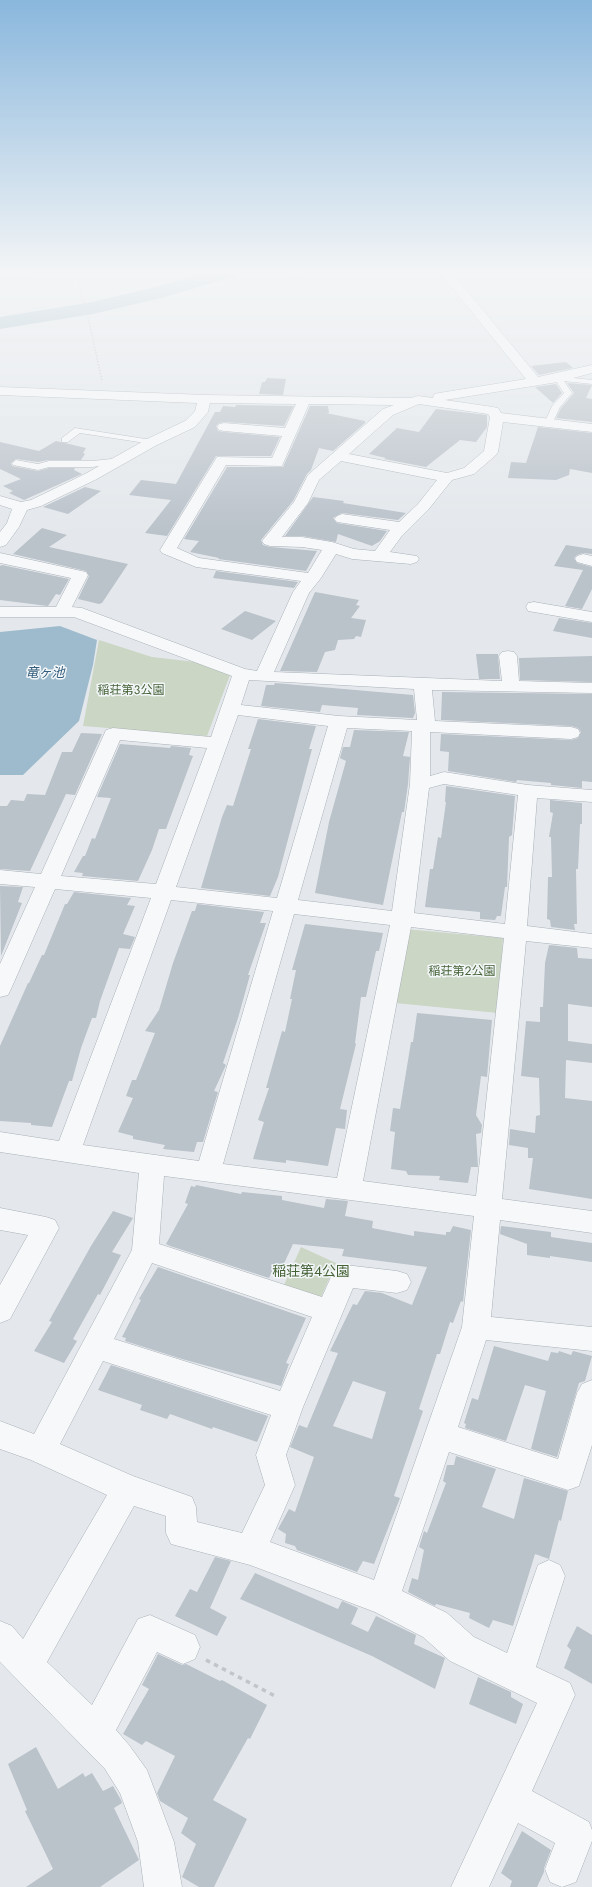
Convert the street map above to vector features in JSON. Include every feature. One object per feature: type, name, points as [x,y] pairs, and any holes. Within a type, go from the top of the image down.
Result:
[{"type":"street","points":[[516,358],[535,382]]},
{"type":"street","points":[[411,559],[352,554],[302,542],[270,541],[300,503],[313,478],[388,412],[418,400],[558,378],[592,379]]},
{"type":"street","points":[[0,391],[205,399],[418,400],[493,411],[497,417],[491,452],[469,471],[447,477],[375,462],[337,456]]},
{"type":"street","points":[[0,500],[20,507],[36,503],[121,461],[152,442],[190,424],[201,412],[205,399]]},
{"type":"street","points":[[304,400],[277,463],[222,460],[168,550],[196,562],[313,578]]},
{"type":"street","points":[[497,417],[592,428]]},
{"type":"street","points":[[224,427],[242,425],[289,432]]},
{"type":"street","points":[[375,462],[386,452]]},
{"type":"street","points":[[380,556],[401,527],[423,507],[447,477]]},
{"type":"street","points":[[0,542],[14,524],[20,507]]},
{"type":"street","points":[[342,519],[401,527]]},
{"type":"street","points":[[263,677],[301,592],[313,578],[332,548]]},
{"type":"street","points":[[0,558],[80,575],[61,613]]},
{"type":"street","points":[[534,607],[553,606],[592,616]]},
{"type":"street","points":[[0,612],[76,612],[242,674],[263,677],[422,684],[592,688]]},
{"type":"street","points":[[508,656],[510,686]]},
{"type":"street","points":[[68,1152],[164,892],[217,743],[231,709],[242,674]]},
{"type":"street","points":[[348,1189],[402,920],[420,784],[421,727],[426,720],[422,684]]},
{"type":"street","points":[[231,709],[339,722],[551,738],[571,733]]},
{"type":"street","points":[[208,1172],[339,722]]},
{"type":"street","points":[[0,989],[113,734],[217,743]]},
{"type":"street","points":[[420,784],[444,778],[528,790],[592,796]]},
{"type":"street","points":[[383,1598],[476,1327],[516,931],[528,790]]},
{"type":"street","points":[[0,877],[164,892],[402,920],[516,931],[592,941]]},
{"type":"street","points":[[0,1142],[152,1165],[348,1189],[592,1222]]},
{"type":"street","points":[[41,1450],[145,1250],[152,1165]]},
{"type":"street","points":[[0,1219],[46,1228],[0,1311]]},
{"type":"street","points":[[145,1250],[329,1311]]},
{"type":"street","points":[[250,1550],[280,1485],[271,1455],[288,1407],[345,1276],[397,1282]]},
{"type":"street","points":[[476,1327],[592,1339]]},
{"type":"street","points":[[96,1346],[288,1407]]},
{"type":"street","points":[[440,1434],[568,1476],[591,1402]]},
{"type":"street","points":[[0,1435],[41,1450],[127,1489],[181,1507],[182,1534],[250,1550],[383,1598],[435,1625],[462,1649],[558,1695],[470,1887]]},
{"type":"street","points":[[26,1666],[127,1489]]},
{"type":"street","points":[[516,1675],[549,1576]]},
{"type":"street","points":[[95,1734],[150,1631],[183,1648]]},
{"type":"street","points":[[0,1638],[26,1666],[95,1734],[117,1758],[134,1783],[156,1842],[163,1887]]},
{"type":"street","points":[[510,1799],[576,1835],[563,1869]]},
{"type":"lane","points":[[548,424],[556,406],[568,393],[558,378]]},
{"type":"lane","points":[[65,440],[78,430],[152,442]]},
{"type":"lane","points":[[16,463],[38,467],[49,464],[92,464],[121,461]]},
{"type":"path","points":[[97,358],[104,390],[103,396]]},
{"type":"path","points":[[183,1648],[277,1696]]},
{"type":"green space","name":"稲荘第３公園","points":[[99,640],[152,657],[196,662],[230,675],[207,736],[83,726]]},
{"type":"green space","name":"稲荘第２公園","points":[[405,929],[503,938],[498,1013],[395,1003]]},
{"type":"green space","name":"稲荘第４公園","points":[[301,1247],[336,1263],[321,1297],[284,1285]]},
{"type":"water","name":"竜ヶ池","points":[[60,626],[97,640],[93,665],[79,721],[23,775],[0,775],[0,632]]},
{"type":"building","points":[[566,362],[573,368],[539,375],[531,366]]},
{"type":"building","points":[[267,378],[286,379],[283,395],[259,394],[262,382],[265,382]]},
{"type":"building","points":[[567,383],[592,385],[586,398],[592,399],[592,422],[556,418],[561,408],[574,393]]},
{"type":"building","points":[[556,384],[562,393],[553,403],[535,387]]},
{"type":"building","points":[[236,405],[294,406],[284,426],[224,422],[219,423],[216,426],[218,431],[280,437],[271,456],[216,456],[167,536],[145,533],[171,500],[129,495],[141,480],[176,484],[215,412],[220,412],[223,406],[235,407]]},
{"type":"building","points":[[310,406],[328,406],[329,413],[326,413],[365,421],[365,423],[333,451],[319,448],[311,470],[307,474],[293,501],[261,540],[263,545],[270,547],[317,551],[306,571],[218,559],[219,558],[190,552],[199,541],[184,539],[227,467],[283,467]]},
{"type":"building","points":[[436,409],[487,415],[487,427],[476,442],[460,440],[426,467],[384,459],[386,458],[369,454],[397,428],[419,432]]},
{"type":"building","points":[[538,427],[592,433],[592,473],[570,469],[569,475],[556,480],[508,478],[511,462],[526,463]]},
{"type":"building","points":[[56,441],[86,448],[83,453],[85,454],[81,460],[49,460],[38,462],[16,459],[11,463],[12,466],[38,471],[49,468],[75,468],[74,470],[82,474],[24,500],[9,493],[13,491],[3,486],[21,479],[0,469],[0,442],[39,451]]},
{"type":"building","points":[[85,487],[101,491],[68,514],[43,507]]},
{"type":"building","points":[[313,497],[344,501],[343,503],[406,513],[398,520],[342,513],[333,518],[337,523],[387,531],[380,541],[372,546],[338,534],[336,542],[302,536],[285,536]]},
{"type":"building","points":[[42,528],[67,535],[49,547],[128,564],[102,603],[99,604],[78,599],[89,576],[86,571],[13,554]]},
{"type":"building","points":[[566,545],[592,549],[592,554],[583,553],[574,558],[577,563],[592,567],[592,589],[582,609],[565,606],[583,570],[554,566]]},
{"type":"building","points":[[2,565],[69,579],[60,595],[56,594],[48,606],[0,600],[0,566]]},
{"type":"building","points":[[216,571],[298,582],[294,588],[213,578]]},
{"type":"building","points":[[315,592],[359,600],[356,605],[360,606],[351,618],[366,620],[361,637],[356,636],[354,639],[338,640],[335,650],[325,652],[317,672],[280,671]]},
{"type":"building","points":[[245,611],[276,621],[252,640],[221,629]]},
{"type":"building","points":[[559,618],[592,623],[592,638],[553,631]]},
{"type":"building","points":[[476,654],[498,654],[500,679],[479,679]]},
{"type":"building","points":[[592,656],[592,682],[520,680],[519,658]]},
{"type":"building","points":[[275,683],[413,695],[415,713],[413,718],[357,715],[358,708],[322,705],[320,712],[261,706],[266,685],[274,685]]},
{"type":"building","points":[[442,692],[592,694],[592,782],[582,781],[582,788],[551,785],[551,783],[517,780],[516,782],[448,771],[449,752],[440,751],[441,734],[571,740],[578,738],[581,732],[578,728],[571,726],[441,720]]},
{"type":"building","points":[[258,719],[316,726],[309,749],[312,749],[278,877],[270,896],[201,888],[222,817],[227,805],[233,806],[251,749],[248,749]]},
{"type":"building","points":[[354,730],[409,732],[403,756],[410,757],[404,812],[402,812],[383,905],[315,893],[329,822],[346,761],[340,758],[343,747],[350,747]]},
{"type":"building","points":[[81,733],[102,734],[75,795],[66,794],[30,871],[0,869],[0,806],[7,806],[11,800],[24,801],[27,794],[45,795],[62,752],[72,752]]},
{"type":"building","points":[[120,744],[191,748],[189,755],[193,756],[166,829],[159,829],[152,850],[138,881],[82,876],[83,873],[74,872],[83,856],[85,856],[92,838],[95,839],[111,798],[97,797]]},
{"type":"building","points":[[446,786],[515,796],[512,835],[509,837],[507,887],[505,887],[501,916],[497,916],[495,920],[480,919],[480,912],[425,907],[430,869],[433,869],[438,837],[441,838],[446,802]]},
{"type":"building","points":[[550,800],[582,803],[582,824],[580,824],[578,869],[576,869],[577,924],[574,924],[575,930],[551,927],[550,920],[547,919],[548,877],[552,877],[551,837],[549,837],[553,813],[550,812]]},
{"type":"building","points":[[0,886],[23,887],[18,902],[22,903],[1,956]]},
{"type":"building","points":[[74,892],[131,898],[127,905],[135,906],[123,934],[135,937],[130,949],[119,948],[100,1001],[96,1018],[92,1018],[81,1048],[72,1081],[69,1081],[52,1127],[31,1125],[31,1123],[0,1121],[0,1046],[28,983],[42,955],[44,955],[65,904],[67,904]]},
{"type":"building","points":[[197,904],[264,912],[260,923],[266,923],[248,975],[250,975],[238,1018],[223,1063],[226,1065],[214,1091],[218,1092],[203,1142],[197,1142],[194,1152],[163,1149],[165,1145],[133,1139],[133,1136],[118,1132],[133,1098],[126,1096],[132,1080],[136,1080],[155,1033],[145,1031],[159,1010],[173,963],[192,911],[195,911]]},
{"type":"building","points":[[305,924],[383,933],[379,951],[376,951],[366,997],[361,997],[356,1044],[340,1109],[347,1110],[345,1129],[336,1128],[328,1166],[286,1160],[286,1163],[253,1159],[264,1122],[258,1120],[269,1088],[266,1088],[282,1031],[285,1032],[296,970],[292,970]]},
{"type":"building","points":[[549,945],[577,948],[578,958],[592,959],[592,1007],[568,1004],[568,1041],[592,1044],[592,1063],[566,1060],[565,1098],[592,1101],[592,1199],[529,1189],[533,1158],[528,1158],[528,1148],[509,1145],[510,1129],[535,1133],[536,1116],[540,1115],[539,1078],[521,1076],[526,1021],[540,1022],[540,1007],[543,1007],[545,963]]},
{"type":"building","points":[[417,1013],[492,1020],[487,1077],[481,1076],[476,1115],[482,1125],[481,1133],[476,1134],[478,1167],[471,1167],[468,1183],[439,1180],[440,1176],[408,1175],[406,1171],[391,1169],[395,1132],[390,1131],[393,1108],[400,1109]]},
{"type":"building","points":[[196,1185],[241,1194],[242,1192],[282,1196],[282,1200],[324,1208],[326,1199],[348,1201],[345,1216],[373,1221],[372,1228],[414,1236],[414,1231],[446,1235],[446,1232],[450,1232],[453,1226],[471,1230],[463,1302],[461,1301],[453,1323],[450,1322],[440,1354],[437,1354],[419,1409],[423,1411],[394,1496],[400,1498],[374,1564],[363,1561],[357,1572],[297,1550],[295,1546],[285,1543],[286,1534],[278,1529],[289,1509],[295,1512],[314,1457],[290,1447],[299,1425],[307,1428],[338,1353],[330,1351],[353,1304],[357,1305],[365,1291],[382,1293],[412,1305],[427,1267],[342,1256],[344,1249],[293,1244],[281,1270],[273,1269],[269,1278],[170,1246],[166,1244],[188,1204],[185,1203],[191,1186],[195,1187]],"holes":[[[353,1381],[386,1392],[372,1439],[333,1426]]]},
{"type":"building","points":[[113,1211],[133,1218],[112,1252],[121,1255],[100,1295],[98,1294],[73,1339],[77,1341],[64,1363],[34,1351],[52,1322],[49,1321],[91,1246]]},
{"type":"building","points":[[501,1226],[551,1232],[551,1237],[592,1243],[592,1262],[550,1256],[550,1258],[527,1255],[527,1244],[500,1234]]},
{"type":"building","points":[[158,1267],[306,1318],[286,1363],[289,1364],[281,1386],[182,1359],[125,1341],[126,1338],[122,1337],[141,1300],[139,1299]]},
{"type":"building","points":[[494,1346],[548,1361],[551,1352],[558,1353],[559,1351],[571,1355],[573,1351],[592,1356],[585,1381],[579,1383],[557,1457],[531,1449],[546,1391],[525,1385],[506,1441],[465,1428],[466,1424],[464,1423],[472,1398],[478,1400]]},
{"type":"building","points":[[111,1365],[268,1416],[257,1442],[213,1427],[212,1429],[170,1414],[167,1419],[140,1410],[142,1405],[98,1390]]},
{"type":"building","points":[[456,1456],[496,1469],[482,1507],[514,1519],[524,1478],[568,1491],[561,1521],[559,1520],[549,1559],[535,1554],[513,1626],[493,1620],[489,1628],[469,1618],[470,1613],[436,1604],[435,1606],[408,1592],[412,1578],[418,1580],[424,1550],[419,1547],[424,1531],[427,1533],[446,1483],[443,1481],[447,1465],[454,1465]]},
{"type":"building","points":[[215,1557],[231,1561],[210,1608],[227,1617],[217,1636],[175,1616],[190,1589],[197,1592]]},
{"type":"building","points":[[255,1573],[338,1609],[342,1601],[358,1608],[351,1624],[368,1632],[376,1616],[416,1635],[414,1644],[445,1658],[435,1689],[372,1656],[240,1599]]},
{"type":"building","points":[[577,1626],[592,1635],[592,1684],[564,1668],[571,1650],[567,1646]]},
{"type":"building","points":[[158,1654],[182,1665],[186,1664],[220,1681],[222,1680],[267,1705],[250,1739],[248,1738],[213,1800],[247,1819],[214,1887],[199,1887],[182,1877],[196,1844],[181,1833],[188,1818],[160,1801],[157,1793],[175,1756],[146,1741],[142,1745],[123,1734],[149,1689],[142,1685]]},
{"type":"building","points":[[478,1677],[511,1692],[511,1697],[523,1704],[516,1724],[469,1704]]},
{"type":"building","points":[[36,1747],[58,1789],[83,1773],[85,1777],[92,1773],[103,1791],[113,1786],[121,1800],[122,1803],[114,1808],[139,1860],[100,1887],[26,1887],[53,1869],[25,1811],[27,1810],[8,1764]]},
{"type":"building","points":[[522,1831],[551,1850],[544,1868],[544,1872],[537,1887],[510,1887],[512,1881],[501,1873]]}]
